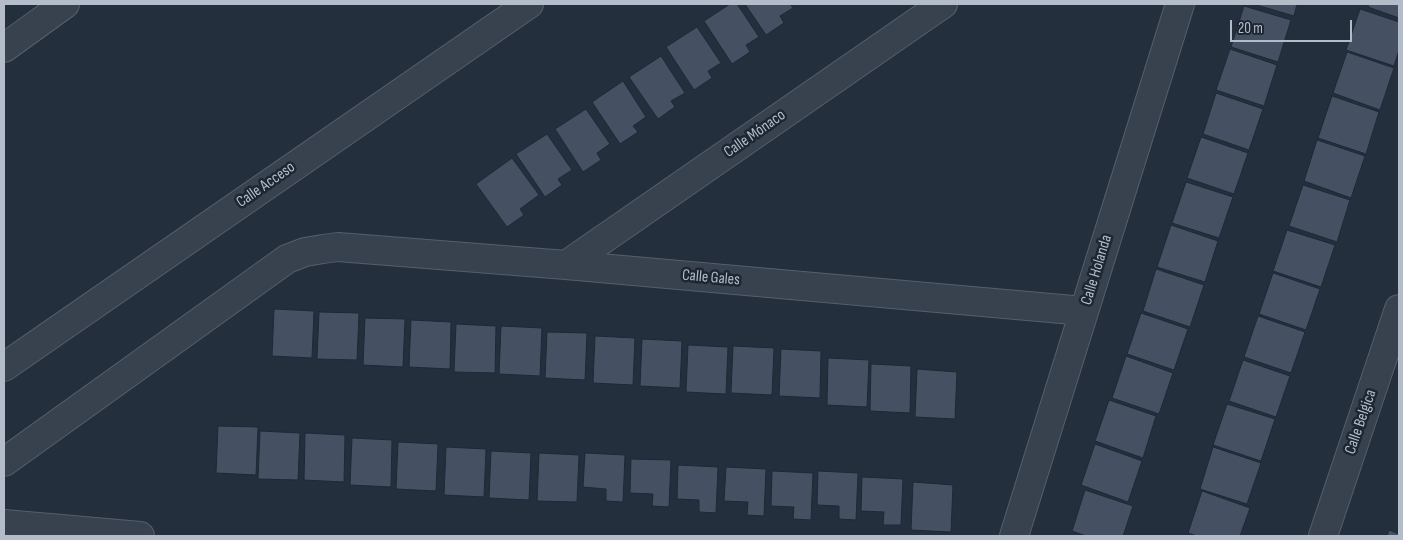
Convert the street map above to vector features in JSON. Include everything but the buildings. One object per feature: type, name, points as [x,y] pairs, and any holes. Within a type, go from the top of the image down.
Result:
[{"type":"street","points":[[4,48],[66,4]]},
{"type":"street","name":"Calle Acceso","points":[[4,367],[529,4]]},
{"type":"street","name":"Calle Mónaco","points":[[566,265],[943,4]]},
{"type":"street","name":"Calle Holanda","points":[[1014,536],[1180,4]]},
{"type":"street","name":"Calle Gales","points":[[4,462],[287,259],[305,252],[338,247],[566,265],[1084,311]]},
{"type":"street","name":"Calle Belgica","points":[[1323,536],[1399,309]]},
{"type":"street","points":[[4,524],[140,536]]}]
